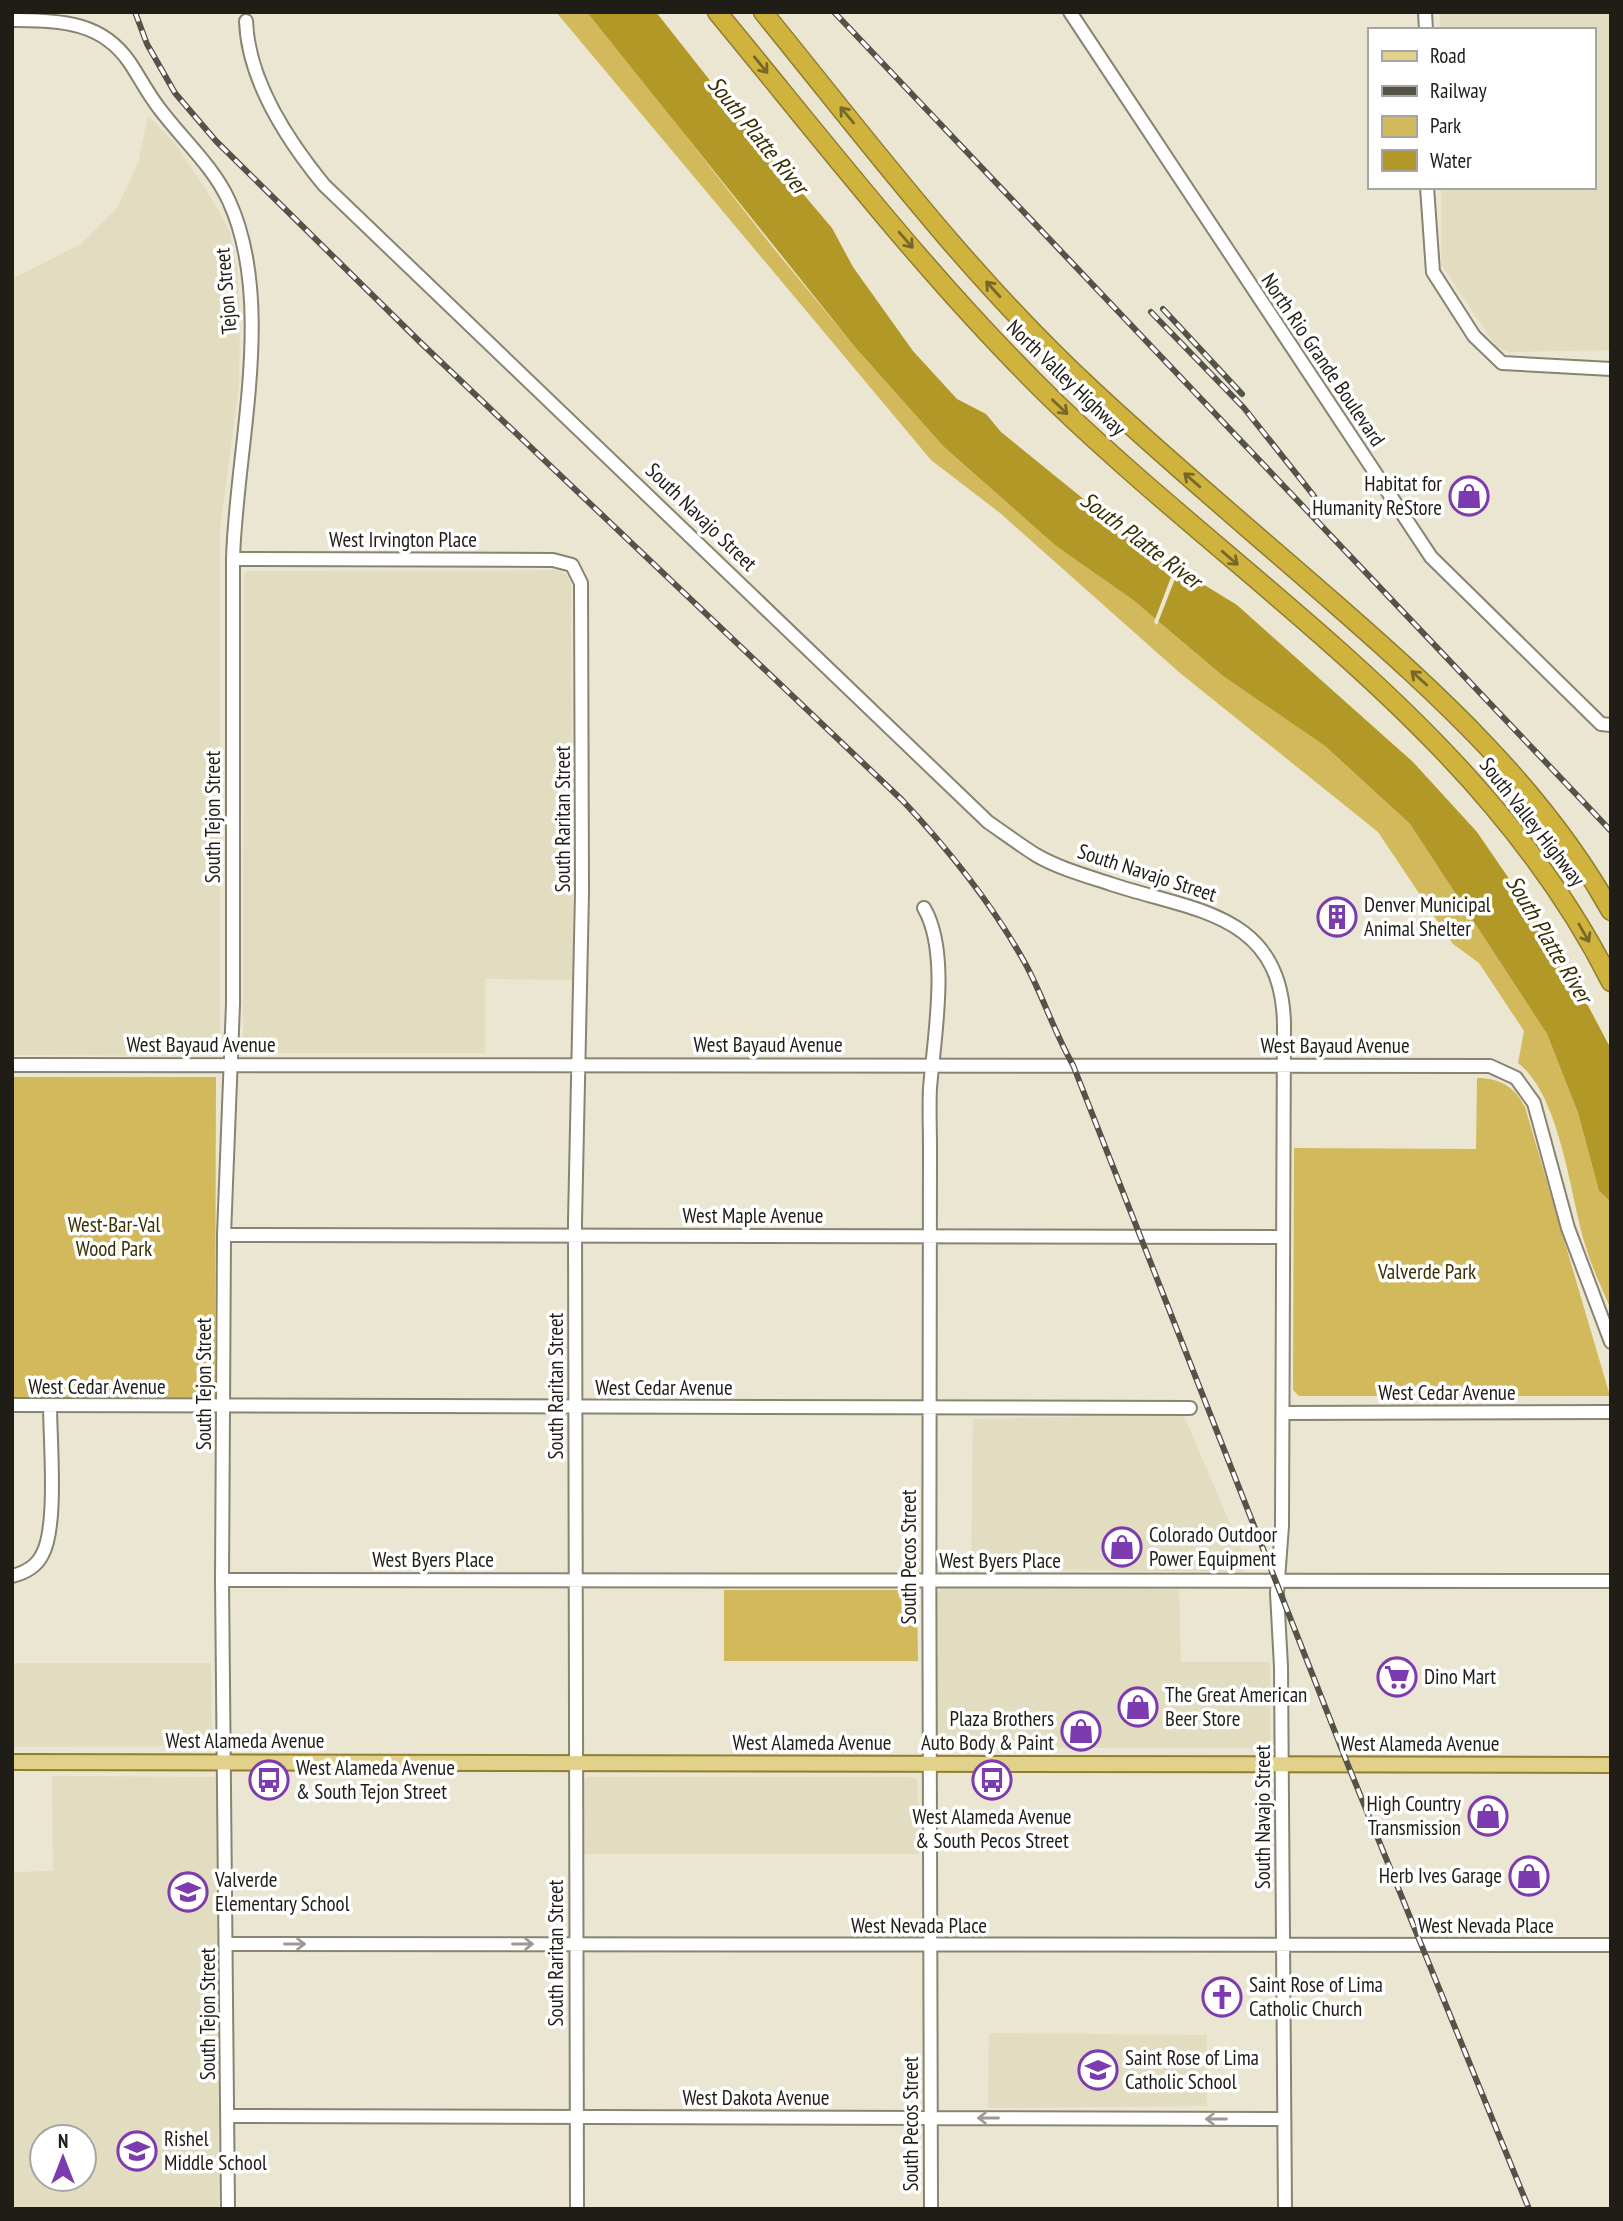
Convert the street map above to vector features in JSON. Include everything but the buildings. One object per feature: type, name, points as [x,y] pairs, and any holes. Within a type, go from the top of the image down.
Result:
[{"type":"highway","name":"North Valley Highway","points":[[717,12],[927,265],[1021,368],[1087,432],[1428,733]]},
{"type":"highway","name":"North Valley Highway","points":[[762,12],[945,234],[1065,364],[1468,725]]},
{"type":"highway","name":"South Valley Highway","points":[[1468,725],[1540,807],[1611,911]]},
{"type":"highway","name":"South Valley Highway","points":[[1428,733],[1489,799],[1532,852],[1567,905],[1611,982]]},
{"type":"main road","name":"West Alameda Avenue","points":[[12,1762],[1611,1765]]},
{"type":"street","name":"North Rio Grande Boulevard","points":[[1070,12],[1431,557],[1601,724],[1611,725]]},
{"type":"street","name":"Tejon Street","points":[[12,20],[60,16],[89,28],[119,48],[156,105],[215,176],[239,227],[249,285],[250,390],[235,511],[233,559]]},
{"type":"street","name":"South Navajo Street","points":[[246,21],[247,40],[264,89],[299,154],[324,185],[988,822],[1038,856],[1113,884],[1205,911],[1244,931],[1266,958],[1278,985],[1283,1014],[1282,1547],[1277,1581],[1282,1766],[1285,2209]]},
{"type":"street","points":[[1427,189],[1433,272],[1474,336],[1502,363],[1611,369]]},
{"type":"street","name":"West Irvington Place","points":[[233,559],[543,559],[572,565]]},
{"type":"street","name":"South Tejon Street","points":[[228,2209],[222,1580],[224,1235],[230,1065],[233,559]]},
{"type":"street","name":"South Raritan Street","points":[[572,565],[579,576],[582,591],[580,1064],[575,1234],[577,2209]]},
{"type":"street","name":"South Pecos Street","points":[[925,908],[933,922],[937,947],[934,1065],[930,1090],[928,1407],[931,2209]]},
{"type":"street","name":"West Bayaud Avenue","points":[[12,1065],[1283,1065],[1483,1066],[1501,1069],[1520,1082],[1534,1103],[1568,1228],[1611,1342]]},
{"type":"street","name":"West Maple Avenue","points":[[224,1235],[1283,1237]]},
{"type":"street","name":"West Cedar Avenue","points":[[12,1405],[1190,1408]]},
{"type":"street","points":[[12,1576],[34,1566],[47,1547],[50,1521],[50,1405]]},
{"type":"street","name":"West Cedar Avenue","points":[[1283,1413],[1611,1412]]},
{"type":"street","name":"West Byers Place","points":[[222,1580],[1611,1581]]},
{"type":"street","name":"West Nevada Place","points":[[227,1944],[1611,1945]]},
{"type":"street","name":"West Dakota Avenue","points":[[228,2116],[1284,2119]]},
{"type":"shaded area","points":[[1440,12],[1611,12],[1611,341],[1608,350],[1509,352],[1497,348],[1441,264],[1441,189],[1595,189],[1595,28],[1440,28]]},
{"type":"shaded area","points":[[148,116],[173,141],[211,197],[229,230],[237,266],[240,317],[239,386],[220,529],[220,1051],[210,1056],[12,1055],[12,279],[81,244],[117,208],[138,163]]},
{"type":"shaded area","points":[[558,570],[568,576],[571,584],[573,980],[485,979],[485,1053],[248,1053],[243,1046],[244,574],[250,571]]},
{"type":"shaded area","points":[[1183,1414],[1248,1565],[1244,1572],[971,1569],[973,1419]]},
{"type":"shaded area","points":[[942,1588],[1179,1589],[1181,1662],[1270,1662],[1270,1748],[957,1748],[939,1745],[933,1736],[936,1594]]},
{"type":"shaded area","points":[[12,1663],[211,1663],[212,1741],[206,1746],[12,1747]]},
{"type":"shaded area","points":[[52,1776],[215,1777],[217,1780],[219,2209],[12,2209],[12,1872],[53,1871]]},
{"type":"shaded area","points":[[588,1777],[909,1777],[917,1779],[919,1854],[583,1854],[582,1781]]},
{"type":"shaded area","name":"Saint Rose of Lima Catholic School","points":[[989,2033],[1207,2035],[1207,2106],[988,2108]]},
{"type":"green space","points":[[556,12],[587,12],[600,26],[771,245],[854,346],[944,447],[1056,546],[1133,600],[1223,676],[1325,746],[1410,824],[1547,1034],[1578,1113],[1599,1191],[1611,1202],[1611,1310],[1587,1252],[1554,1121],[1532,1078],[1518,1063],[1524,1031],[1479,963],[1453,944],[1378,832],[1180,673],[1000,513],[931,460]]},
{"type":"green space","name":"West-Bar-Val Wood Park","points":[[12,1077],[216,1077],[215,1398],[12,1397]]},
{"type":"green space","name":"Valverde Park","points":[[1477,1078],[1506,1085],[1517,1094],[1525,1107],[1610,1396],[1299,1396],[1293,1390],[1294,1148],[1476,1149]]},
{"type":"green space","points":[[724,1590],[917,1590],[918,1661],[724,1661]]},
{"type":"water","name":"South Platte River","points":[[587,12],[656,12],[753,135],[832,228],[853,267],[913,351],[957,399],[986,414],[1001,432],[1144,548],[1237,605],[1413,762],[1477,832],[1560,953],[1611,1049],[1611,1202],[1599,1191],[1578,1113],[1547,1034],[1410,824],[1325,746],[1223,676],[1133,600],[1056,546],[944,447],[854,346]]},
{"type":"pier","points":[[1176,564],[1180,566],[1157,625],[1154,622]]},
{"type":"railway","points":[[135,12],[147,44],[175,93],[216,141],[420,342],[902,800],[968,877],[1012,941],[1073,1065],[1348,1765],[1529,2209]]},
{"type":"railway","points":[[834,12],[1611,831]]},
{"type":"railway","points":[[1163,309],[1242,394]]},
{"type":"railway","points":[[1151,312],[1244,408],[1314,496]]},
{"type":"place","name":"Habitat for Humanity ReStore","points":[[1469,496]]},
{"type":"place","name":"Denver Municipal Animal Shelter","points":[[1337,917]]},
{"type":"place","name":"Colorado Outdoor Power Equipment","points":[[1122,1547]]},
{"type":"place","name":"Dino Mart","points":[[1397,1677]]},
{"type":"place","name":"The Great American Beer Store","points":[[1138,1707]]},
{"type":"place","name":"Plaza Brothers Auto Body & Paint","points":[[1081,1731]]},
{"type":"place","name":"West Alameda Avenue & South Tejon Street","points":[[269,1780]]},
{"type":"place","name":"West Alameda Avenue & South Pecos Street","points":[[992,1780]]},
{"type":"place","name":"High Country Transmission","points":[[1488,1816]]},
{"type":"place","name":"Herb Ives Garage","points":[[1529,1876]]},
{"type":"place","name":"Valverde Elementary School","points":[[188,1892]]},
{"type":"place","name":"Saint Rose of Lima Catholic Church","points":[[1222,1997]]},
{"type":"place","name":"Saint Rose of Lima Catholic School","points":[[1098,2070]]},
{"type":"place","name":"Rishel Middle School","points":[[137,2151]]}]
